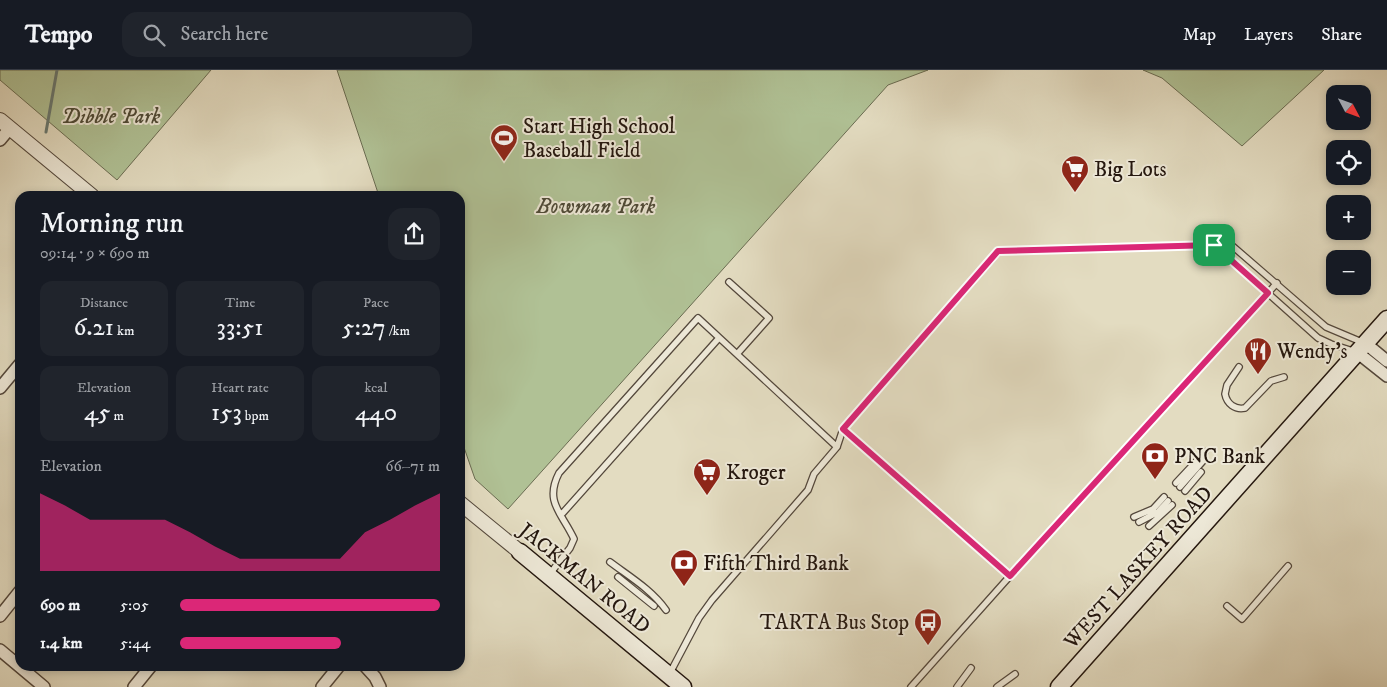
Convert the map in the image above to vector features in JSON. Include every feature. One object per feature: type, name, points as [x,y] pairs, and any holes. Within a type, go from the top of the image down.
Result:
[{"type":"main road","name":"WEST LASKEY ROAD","points":[[1059,687],[1387,319]]},
{"type":"main road","name":"JACKMAN ROAD","points":[[520,552],[683,687]]},
{"type":"street","points":[[0,140],[5,124],[86,191]]},
{"type":"street","points":[[1362,348],[1387,361]]},
{"type":"street","points":[[1362,348],[1387,376]]},
{"type":"street","points":[[0,388],[15,370]]},
{"type":"street","name":"JACKMAN ROAD","points":[[465,507],[520,552]]},
{"type":"street","points":[[0,616],[15,597]]},
{"type":"street","points":[[0,650],[15,663]]},
{"type":"street","points":[[25,671],[44,687]]},
{"type":"street","points":[[134,687],[147,671]]},
{"type":"street","points":[[322,687],[335,671]]},
{"type":"street","points":[[369,671],[380,687]]},
{"type":"lane","points":[[669,675],[704,612],[808,490],[814,474],[837,447],[843,429],[998,251],[1229,243],[1326,327],[1362,348]]},
{"type":"lane","points":[[1214,245],[1318,338],[1331,344],[1362,348]]},
{"type":"lane","points":[[729,282],[770,318],[737,354]]},
{"type":"lane","points":[[912,687],[1010,576],[1277,283]]},
{"type":"lane","points":[[549,575],[570,548],[574,538],[553,497],[552,485],[559,473],[698,318],[837,447]]},
{"type":"lane","points":[[561,515],[719,338]]},
{"type":"lane","points":[[1239,367],[1225,390],[1228,402],[1238,409],[1245,408],[1271,381],[1284,377]]},
{"type":"lane","points":[[843,429],[1010,576]]},
{"type":"lane","points":[[1181,487],[1205,452]]},
{"type":"lane","points":[[1181,487],[1203,461]]},
{"type":"lane","points":[[1181,487],[1201,472]]},
{"type":"lane","points":[[1137,519],[1158,512],[1168,501],[1150,526]]},
{"type":"lane","points":[[610,562],[659,600],[666,610]]},
{"type":"lane","points":[[1227,606],[1242,619],[1288,566]]},
{"type":"lane","points":[[618,577],[654,606]]},
{"type":"lane","points":[[957,687],[971,668]]},
{"type":"lane","points":[[997,687],[1015,674]]},
{"type":"green space","name":"Dibble Park","points":[[0,70],[211,70],[117,180],[0,80]]},
{"type":"green space","name":"Bowman Park","points":[[337,70],[928,70],[888,85],[508,509],[475,479],[465,450],[465,191],[377,191]]},
{"type":"green space","points":[[1143,70],[1324,70],[1242,146],[1162,78]]},
{"type":"waterway","points":[[46,132],[57,70]]},
{"type":"place","name":"Start High School Baseball Field","points":[[504,162]]},
{"type":"place","name":"Big Lots","points":[[1075,193]]},
{"type":"place","name":"Wendy's","points":[[1258,375]]},
{"type":"place","name":"PNC Bank","points":[[1155,480]]},
{"type":"place","name":"Kroger","points":[[707,496]]},
{"type":"place","name":"Fifth Third Bank","points":[[684,587]]},
{"type":"place","name":"TARTA Bus Stop","points":[[928,646]]},
{"type":"route","points":[[1214,245],[1268,293],[1010,576],[843,429],[998,251],[1214,245]]}]
